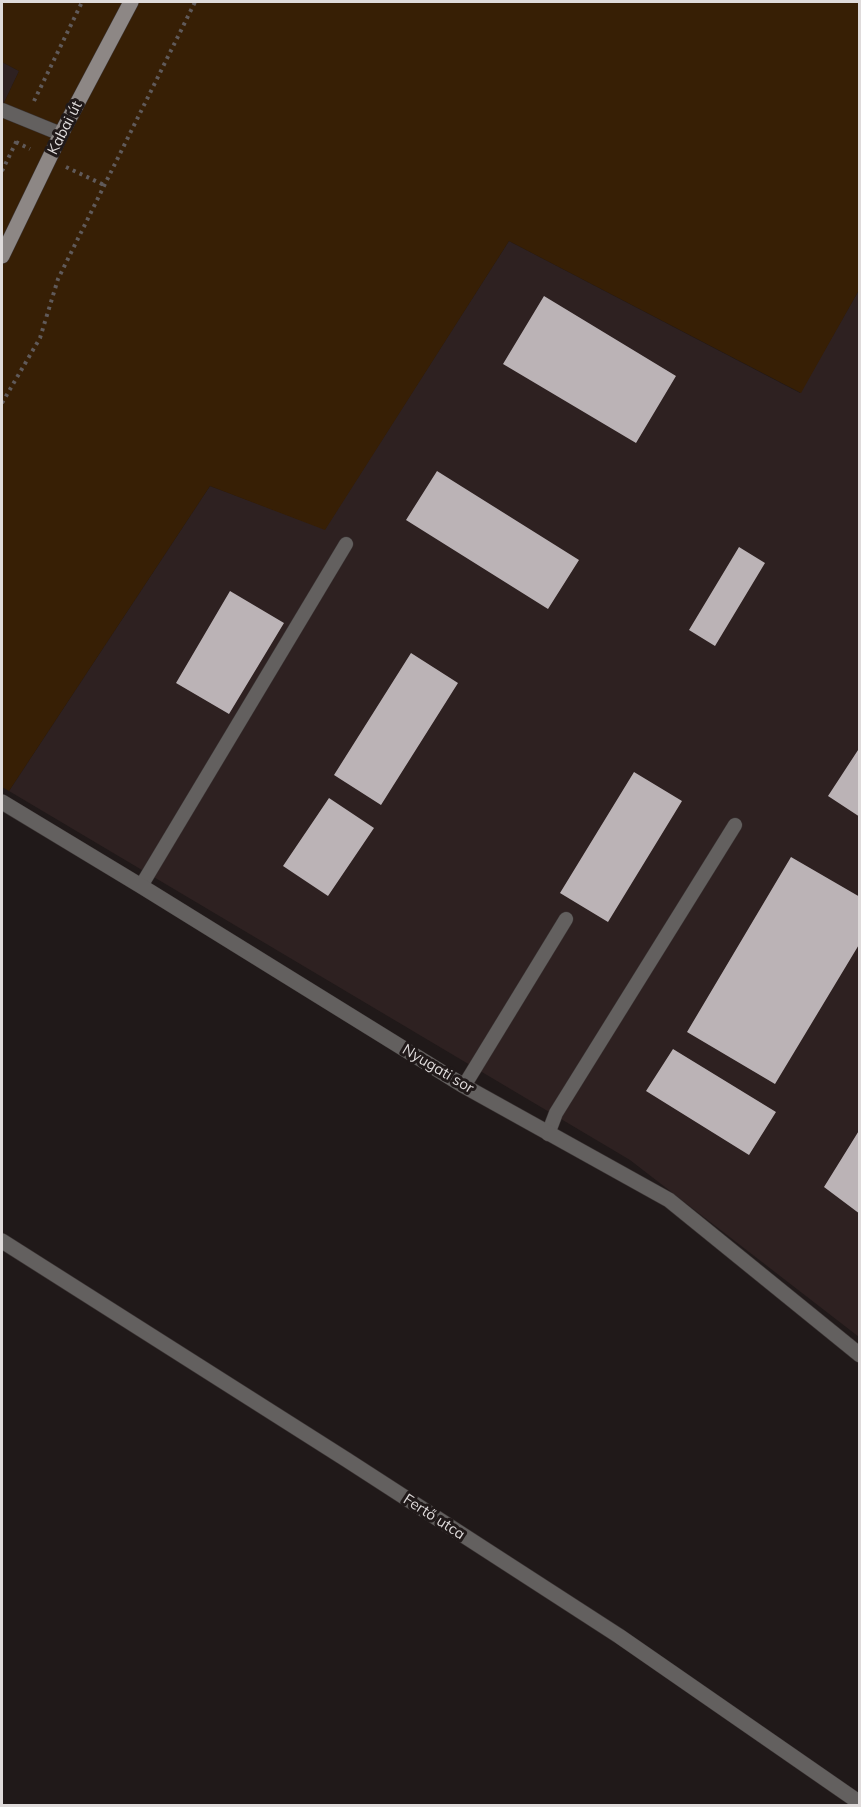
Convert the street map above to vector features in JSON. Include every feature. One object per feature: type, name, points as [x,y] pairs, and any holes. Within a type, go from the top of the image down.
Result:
[{"type":"main road","name":"Kabai út","points":[[2,256],[61,134],[131,2]]},
{"type":"street","name":"Nyugati sor","points":[[2,802],[464,1086],[548,1134],[617,1169],[669,1200],[858,1348]]},
{"type":"street","name":"Fertő utca","points":[[2,1242],[347,1460],[619,1636],[860,1803]]},
{"type":"lane","points":[[2,110],[61,134]]},
{"type":"lane","points":[[141,886],[346,544]]},
{"type":"lane","points":[[548,1134],[556,1113],[735,825]]},
{"type":"lane","points":[[464,1086],[566,919]]},
{"type":"path","points":[[2,171],[82,2]]},
{"type":"path","points":[[2,403],[40,338],[58,279],[195,2]]},
{"type":"shaded area","points":[[2,2],[859,2],[859,290],[801,393],[509,241],[325,530],[210,486],[9,791],[2,787],[2,107],[19,71],[2,62]]},
{"type":"shaded area","points":[[2,62],[19,71],[2,107]]},
{"type":"shaded area","points":[[509,241],[800,393],[859,290],[859,1337],[630,1160],[9,791],[210,486],[325,529]]},
{"type":"building","points":[[544,296],[676,376],[636,443],[503,364]]},
{"type":"building","points":[[437,471],[579,560],[548,609],[406,520]]},
{"type":"building","points":[[739,547],[765,563],[715,646],[689,630]]},
{"type":"building","points":[[230,591],[284,623],[229,714],[176,683]]},
{"type":"building","points":[[411,653],[458,683],[381,805],[334,775]]},
{"type":"building","points":[[860,747],[860,817],[828,796]]},
{"type":"building","points":[[634,772],[682,801],[608,922],[560,893]]},
{"type":"building","points":[[329,798],[374,828],[328,896],[283,866]]},
{"type":"building","points":[[791,857],[860,897],[860,943],[775,1084],[687,1032]]},
{"type":"building","points":[[673,1049],[776,1112],[749,1155],[646,1091]]},
{"type":"building","points":[[860,1129],[860,1214],[824,1187]]}]
